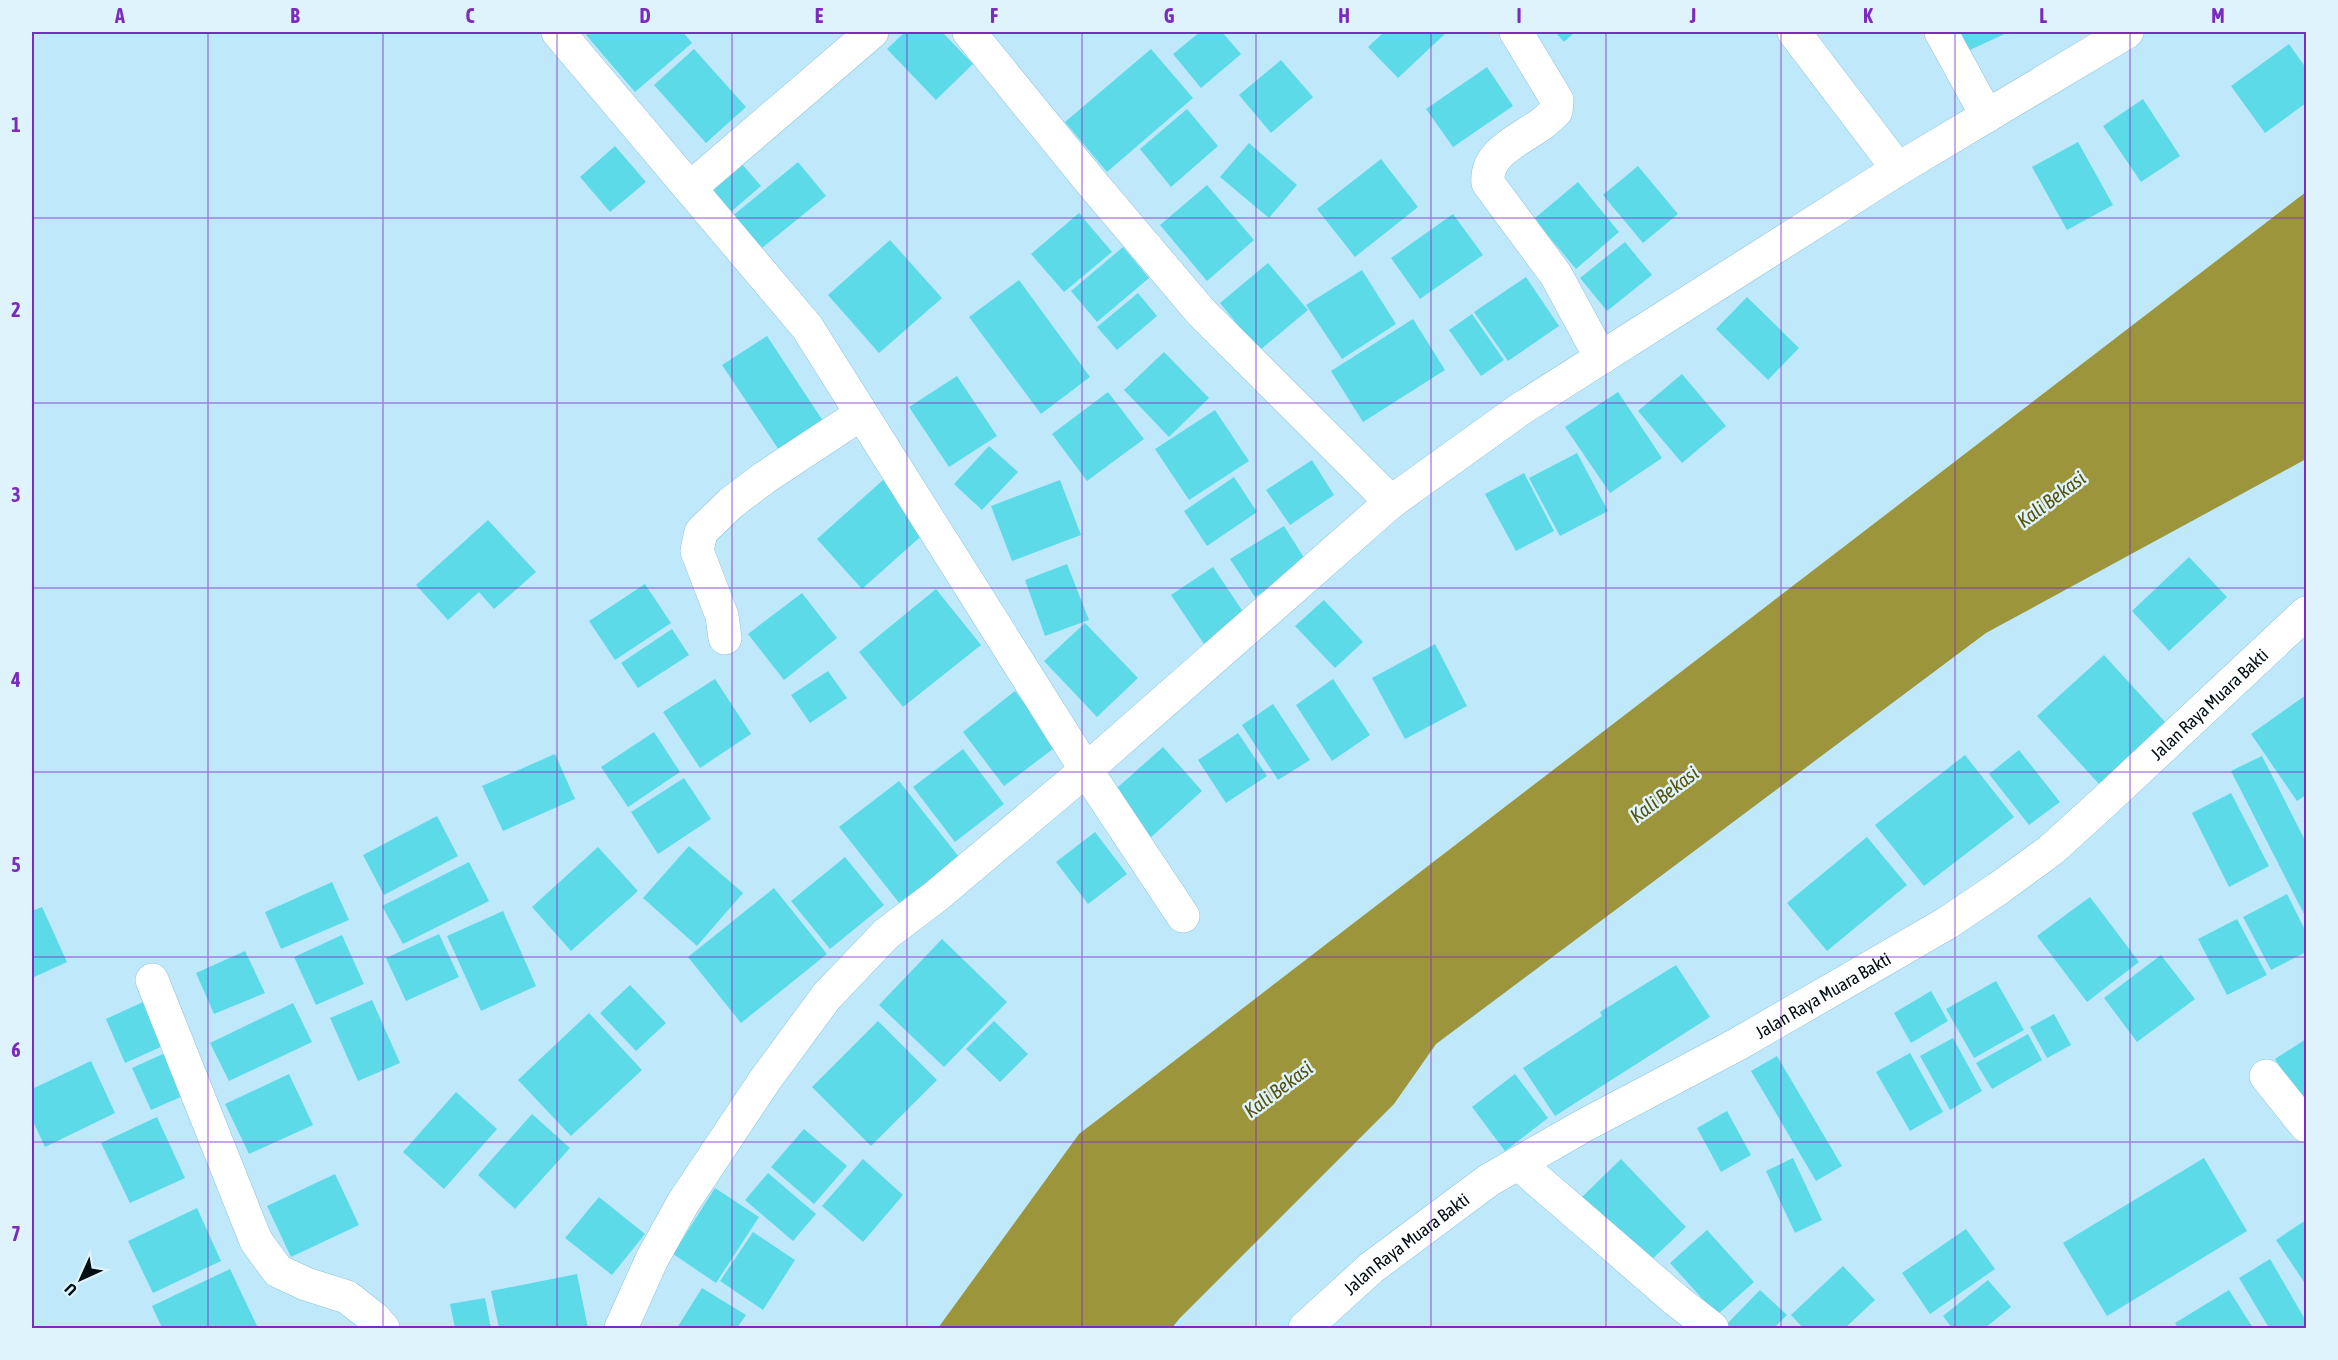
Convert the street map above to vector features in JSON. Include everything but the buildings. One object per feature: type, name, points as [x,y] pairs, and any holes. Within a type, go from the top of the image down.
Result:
[{"type":"street","points":[[558,32],[807,327],[1086,770],[1183,916]]},
{"type":"street","points":[[690,188],[872,32]]},
{"type":"street","points":[[969,32],[1201,312],[1391,502]]},
{"type":"street","points":[[1516,32],[1557,100],[1556,111],[1540,126],[1505,147],[1487,174],[1488,183],[1556,275],[1601,358]]},
{"type":"street","points":[[1794,32],[1898,169]]},
{"type":"street","points":[[1941,32],[1987,116]]},
{"type":"street","points":[[621,1329],[652,1259],[683,1203],[765,1080],[826,997],[886,934],[935,897],[1086,770],[1391,502],[1522,408],[1898,169],[2127,32]]},
{"type":"street","points":[[724,638],[722,616],[698,551],[701,532],[731,503],[764,478],[861,414]]},
{"type":"street","name":"Jalan Raya Muara Bakti","points":[[1305,1329],[1371,1268],[1489,1180],[1583,1126],[1749,1039],[1947,923],[2000,888],[2051,850],[2307,613]]},
{"type":"street","points":[[152,980],[256,1241],[278,1271],[306,1284],[346,1297],[370,1325]]},
{"type":"street","points":[[2266,1076],[2307,1126]]},
{"type":"street","points":[[1519,1164],[1712,1329]]},
{"type":"water","name":"Kali Bekasi","points":[[2306,192],[2306,459],[1986,633],[1436,1044],[1394,1104],[1172,1328],[938,1328],[1079,1134]]}]
